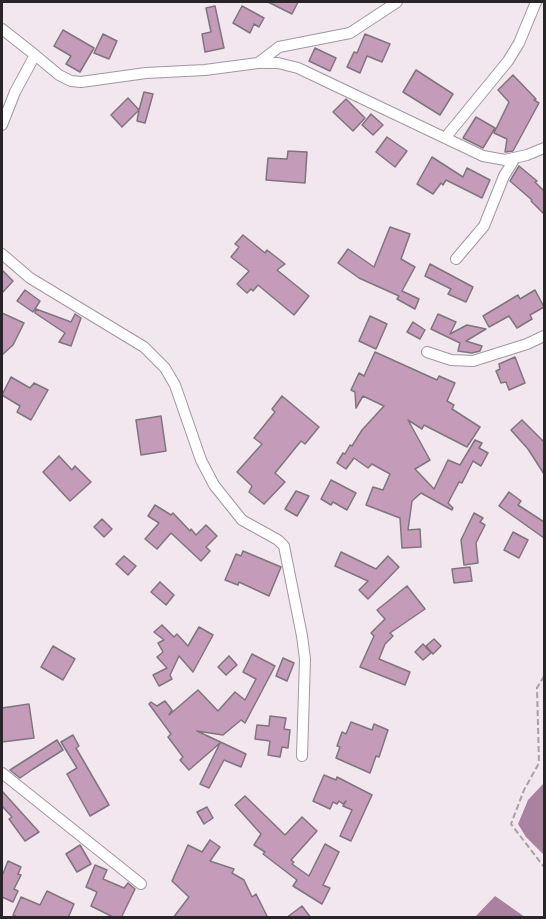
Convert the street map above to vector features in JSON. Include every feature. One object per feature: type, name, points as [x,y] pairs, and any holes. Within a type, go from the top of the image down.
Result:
[{"type":"street","points":[[258,63],[279,47],[350,33],[397,2]]},
{"type":"street","points":[[445,138],[508,61],[519,43],[536,2]]},
{"type":"street","points":[[2,30],[59,75],[71,81],[81,82],[146,73],[278,63],[298,68],[483,156],[505,160],[544,148]]},
{"type":"street","points":[[2,125],[15,92],[35,55]]},
{"type":"street","points":[[456,259],[484,226],[504,176],[515,158]]},
{"type":"street","points":[[2,254],[30,278],[144,347],[165,368],[175,385],[201,460],[214,485],[242,520],[278,540],[284,546],[305,659],[302,756]]},
{"type":"street","points":[[427,352],[451,360],[473,361],[527,344],[544,336]]},
{"type":"street","points":[[2,773],[141,884]]},
{"type":"path","points":[[544,676],[537,688],[539,763],[524,790],[511,824],[544,867]]},
{"type":"shaded area","points":[[544,783],[544,855],[526,837],[518,824],[528,800]]},
{"type":"shaded area","points":[[495,896],[525,917],[475,917]]},
{"type":"building","points":[[268,2],[298,2],[292,14]]},
{"type":"building","points":[[215,6],[224,48],[205,52],[202,34],[211,32],[206,8]]},
{"type":"building","points":[[242,6],[264,18],[259,27],[254,24],[250,33],[233,23]]},
{"type":"building","points":[[63,30],[94,48],[80,72],[66,64],[71,56],[54,46]]},
{"type":"building","points":[[103,34],[117,41],[109,59],[94,53]]},
{"type":"building","points":[[365,34],[390,44],[382,62],[367,56],[360,73],[347,67],[354,52],[357,53]]},
{"type":"building","points":[[315,48],[336,58],[330,71],[309,61]]},
{"type":"building","points":[[416,70],[453,94],[440,115],[403,92]]},
{"type":"building","points":[[513,75],[539,103],[513,151],[505,152],[507,139],[494,133],[509,102],[498,90]]},
{"type":"building","points":[[144,92],[153,94],[145,123],[137,121]]},
{"type":"building","points":[[128,98],[139,110],[122,127],[111,115]]},
{"type":"building","points":[[346,99],[365,118],[353,131],[333,112]]},
{"type":"building","points":[[371,114],[383,125],[373,135],[362,125]]},
{"type":"building","points":[[476,117],[495,128],[483,148],[463,138]]},
{"type":"building","points":[[387,137],[407,151],[395,167],[376,152]]},
{"type":"building","points":[[288,151],[307,152],[305,183],[266,180],[268,158],[287,159]]},
{"type":"building","points":[[432,157],[463,177],[467,168],[490,180],[482,198],[446,180],[433,194],[417,184]]},
{"type":"building","points":[[519,166],[537,181],[535,182],[544,191],[544,214],[510,181]]},
{"type":"building","points":[[390,227],[410,234],[401,259],[415,267],[402,291],[419,299],[415,309],[397,299],[399,296],[359,278],[338,263],[348,249],[374,267]]},
{"type":"building","points":[[243,235],[265,253],[267,250],[285,264],[277,270],[309,296],[294,315],[258,285],[253,291],[251,289],[247,293],[237,284],[249,271],[231,257],[239,247],[235,244]]},
{"type":"building","points":[[430,264],[473,287],[466,302],[448,294],[451,289],[425,276]]},
{"type":"building","points":[[2,270],[13,281],[2,293]]},
{"type":"building","points":[[25,290],[40,301],[33,312],[17,301]]},
{"type":"building","points":[[535,290],[544,307],[530,315],[532,319],[517,328],[509,316],[489,327],[483,316],[518,295],[520,299]]},
{"type":"building","points":[[36,309],[71,322],[75,314],[81,318],[71,346],[59,342],[65,333],[35,313]]},
{"type":"building","points":[[2,313],[24,323],[13,345],[2,355]]},
{"type":"building","points":[[438,314],[456,322],[450,334],[467,325],[486,329],[466,341],[482,346],[480,351],[472,353],[458,351],[460,343],[431,329]]},
{"type":"building","points":[[370,316],[387,324],[376,349],[359,341]]},
{"type":"building","points":[[413,322],[425,330],[420,339],[407,332]]},
{"type":"building","points":[[375,352],[437,380],[439,376],[455,383],[447,401],[454,405],[452,409],[480,427],[467,447],[424,425],[422,429],[408,420],[430,460],[415,469],[434,489],[448,460],[460,465],[475,440],[482,443],[479,448],[488,453],[481,466],[473,461],[462,483],[459,482],[448,503],[453,508],[452,510],[421,493],[412,501],[408,530],[420,529],[421,547],[402,548],[400,518],[366,505],[373,487],[383,490],[390,474],[372,464],[368,468],[354,458],[346,469],[337,463],[384,406],[363,396],[356,408],[355,392],[351,390],[359,373],[364,376]]},
{"type":"building","points":[[515,357],[525,383],[509,390],[506,382],[501,383],[496,371],[500,369],[499,364]]},
{"type":"building","points":[[11,377],[30,388],[34,383],[48,390],[31,420],[17,412],[20,406],[2,395]]},
{"type":"building","points":[[282,396],[319,427],[305,444],[301,441],[275,473],[285,482],[264,504],[249,492],[252,486],[237,472],[262,444],[254,438],[275,412],[272,409]]},
{"type":"building","points":[[161,416],[166,451],[141,455],[136,420]]},
{"type":"building","points":[[522,420],[544,442],[544,474],[528,449],[511,430]]},
{"type":"building","points":[[59,456],[72,470],[75,466],[91,482],[70,501],[43,472]]},
{"type":"building","points":[[331,480],[356,493],[347,510],[333,502],[331,505],[321,499]]},
{"type":"building","points":[[296,491],[309,496],[297,516],[285,509]]},
{"type":"building","points":[[509,492],[521,501],[518,505],[544,522],[544,538],[499,506]]},
{"type":"building","points":[[155,505],[171,515],[173,513],[196,535],[206,525],[217,536],[206,547],[210,551],[201,561],[171,533],[157,549],[145,539],[159,523],[148,516]]},
{"type":"building","points":[[474,513],[483,518],[480,522],[485,525],[476,543],[478,563],[464,565],[461,540]]},
{"type":"building","points":[[102,519],[112,529],[104,537],[94,527]]},
{"type":"building","points":[[513,532],[528,540],[519,558],[504,550]]},
{"type":"building","points":[[243,551],[281,567],[269,596],[239,582],[238,585],[225,580],[236,554],[241,556]]},
{"type":"building","points":[[341,552],[376,569],[388,556],[399,567],[368,599],[359,590],[368,581],[335,566]]},
{"type":"building","points":[[124,556],[136,566],[128,575],[116,564]]},
{"type":"building","points":[[470,567],[472,581],[454,583],[452,569]]},
{"type":"building","points":[[160,582],[174,595],[166,605],[151,592]]},
{"type":"building","points":[[407,586],[425,609],[390,633],[393,636],[385,644],[379,659],[410,672],[405,685],[360,667],[374,636],[371,633],[385,619],[377,610]]},
{"type":"building","points":[[162,625],[174,637],[177,634],[188,646],[199,627],[213,635],[193,672],[179,656],[170,675],[172,679],[159,686],[153,675],[167,668],[157,657],[163,652],[158,643],[164,640],[154,632]]},
{"type":"building","points":[[434,639],[441,646],[433,654],[426,646]]},
{"type":"building","points":[[423,644],[431,653],[423,660],[415,652]]},
{"type":"building","points":[[53,646],[75,659],[63,680],[41,667]]},
{"type":"building","points":[[252,654],[275,666],[245,723],[241,720],[223,735],[197,731],[246,754],[241,767],[224,760],[209,788],[200,784],[220,743],[189,770],[180,760],[183,757],[168,737],[171,734],[149,704],[151,702],[157,706],[165,701],[172,710],[169,715],[198,690],[218,711],[235,692],[245,700],[256,679],[243,672]]},
{"type":"building","points":[[229,656],[237,665],[226,675],[218,667]]},
{"type":"building","points":[[283,658],[294,663],[287,681],[276,676]]},
{"type":"building","points":[[29,704],[34,738],[2,742],[2,708]]},
{"type":"building","points":[[270,716],[286,718],[284,729],[290,730],[288,748],[282,747],[280,757],[268,755],[270,741],[255,739],[257,725],[269,726]]},
{"type":"building","points":[[351,722],[372,730],[374,724],[388,730],[379,757],[376,756],[370,773],[336,758],[342,732],[346,734]]},
{"type":"building","points":[[73,735],[79,746],[76,748],[109,805],[90,816],[67,774],[77,768],[61,742]]},
{"type":"building","points":[[57,740],[63,750],[20,778],[10,770]]},
{"type":"building","points":[[324,775],[336,780],[337,777],[372,795],[351,841],[340,836],[352,810],[343,806],[346,801],[343,804],[339,801],[337,804],[333,802],[330,809],[313,801]]},
{"type":"building","points":[[2,791],[39,832],[25,841],[9,819],[12,817],[2,806]]},
{"type":"building","points":[[245,796],[285,835],[302,817],[317,831],[291,860],[294,862],[292,864],[309,876],[325,844],[339,852],[323,885],[330,888],[322,904],[293,886],[297,880],[254,845],[261,834],[235,805]]},
{"type":"building","points":[[207,807],[213,818],[204,824],[197,812]]},
{"type":"building","points":[[210,840],[220,847],[210,861],[234,869],[232,873],[244,880],[252,897],[256,894],[268,918],[173,918],[189,897],[172,881],[188,845],[202,852]]},
{"type":"building","points":[[80,845],[91,864],[77,872],[66,854]]},
{"type":"building","points":[[8,861],[21,867],[18,874],[21,875],[14,889],[18,891],[13,902],[2,897],[2,876]]},
{"type":"building","points":[[95,865],[107,870],[103,879],[124,888],[128,883],[135,889],[121,918],[115,918],[91,906],[97,892],[86,887]]},
{"type":"building","points":[[47,891],[74,904],[68,918],[19,918],[13,915],[21,897],[40,905]]},
{"type":"building","points":[[302,906],[311,918],[286,918]]}]
